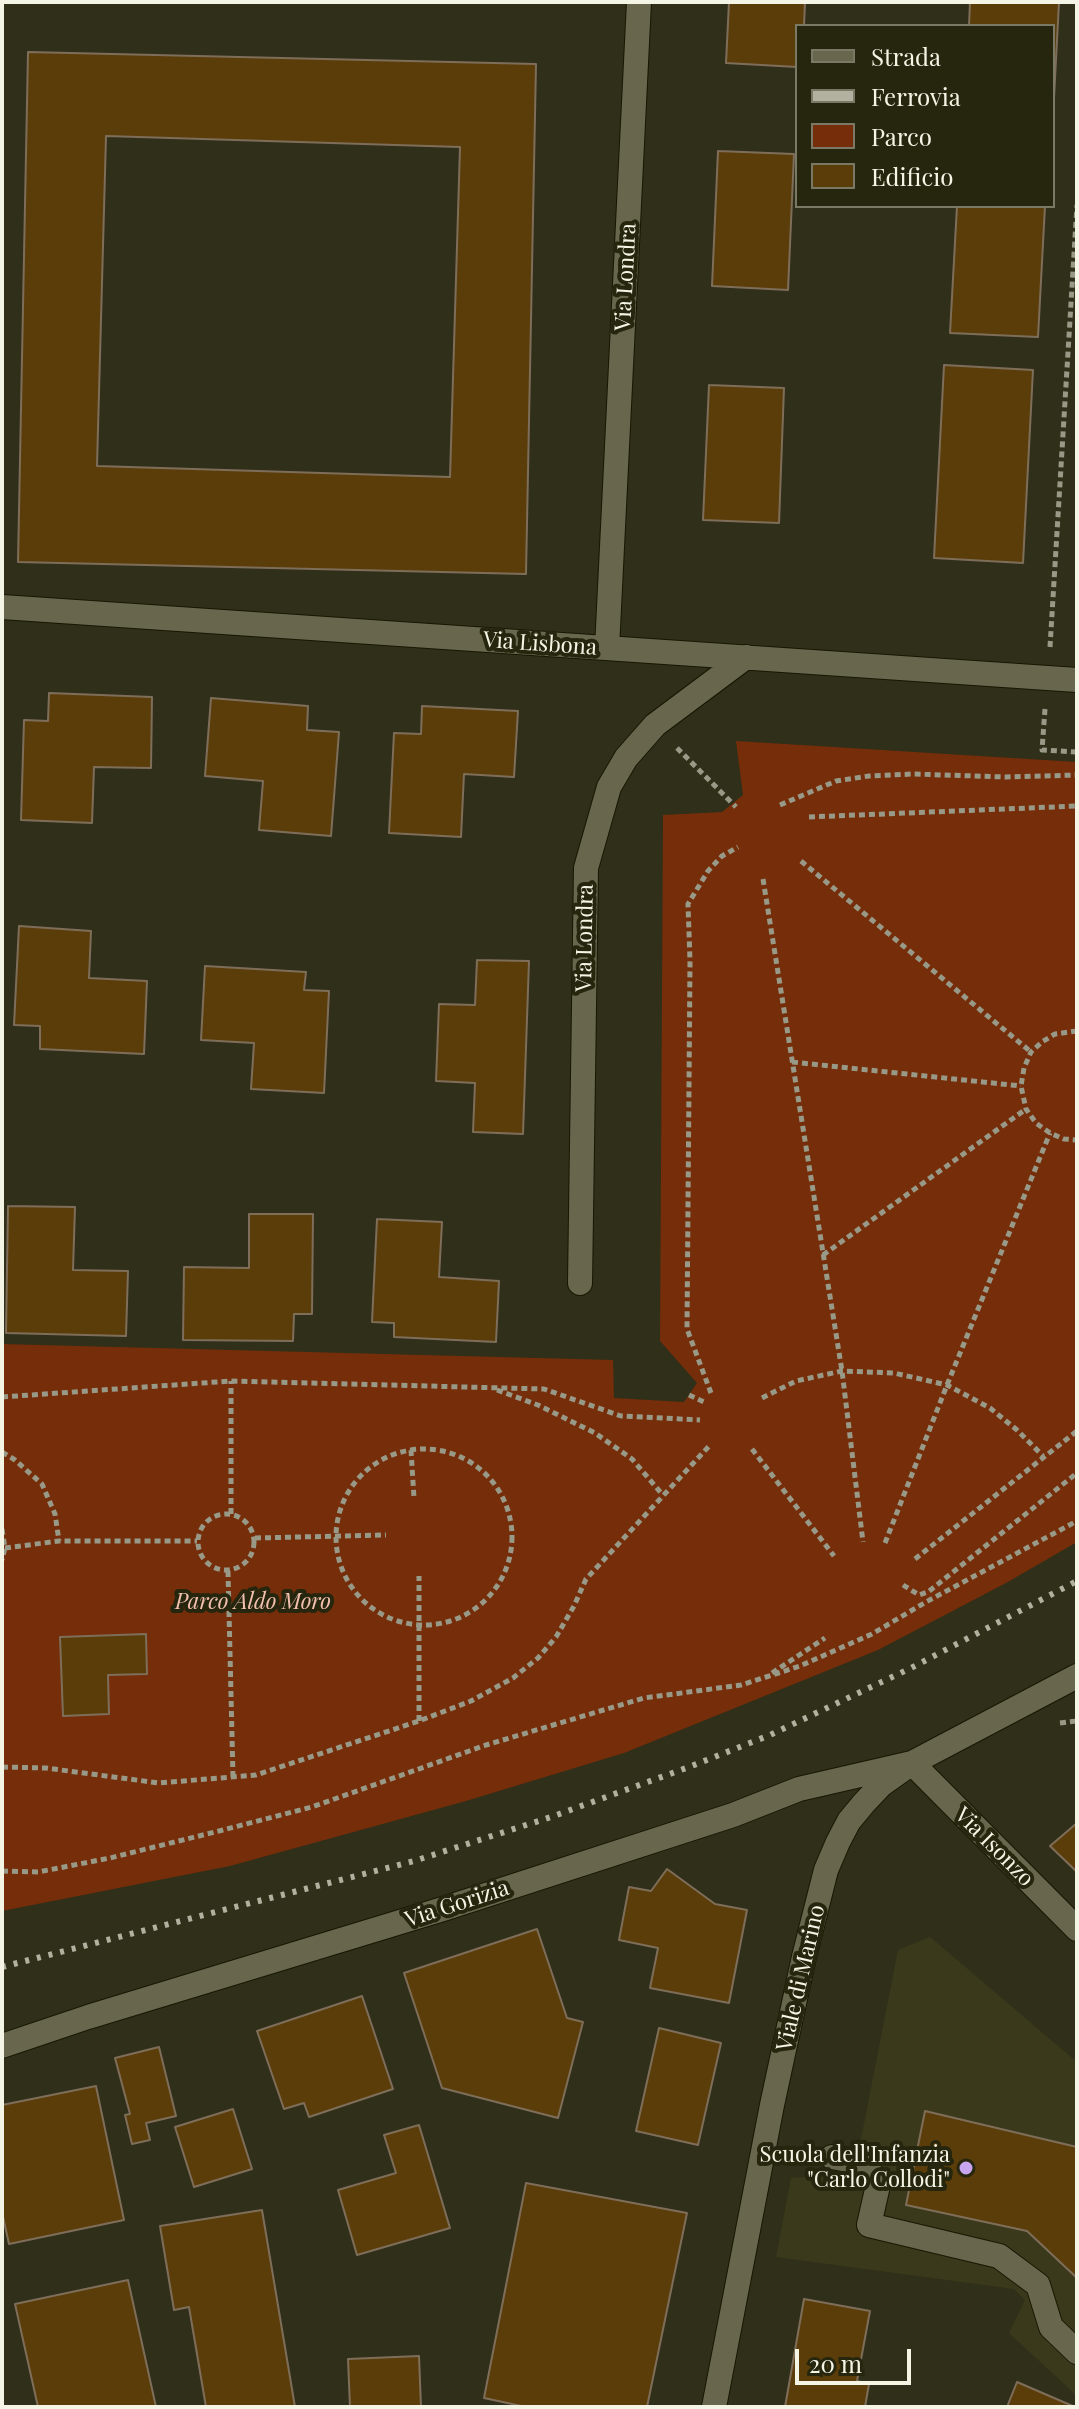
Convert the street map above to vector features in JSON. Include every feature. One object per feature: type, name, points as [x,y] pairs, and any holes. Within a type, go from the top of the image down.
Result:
[{"type":"street","name":"Via Londra","points":[[607,648],[639,2]]},
{"type":"street","name":"Via Lisbona","points":[[2,607],[1077,680]]},
{"type":"street","name":"Via Londra","points":[[580,1283],[586,868],[609,787],[626,758],[655,725],[746,657]]},
{"type":"street","name":"Viale di Marino","points":[[714,2407],[804,1957],[826,1870],[849,1821],[881,1785],[912,1763],[1077,1676]]},
{"type":"street","name":"Via Isonzo","points":[[912,1763],[1077,1929]]},
{"type":"street","name":"Via Gorizia","points":[[2,2046],[103,2012],[443,1909],[733,1815],[799,1789],[912,1763]]},
{"type":"street","points":[[832,2157],[858,2162],[879,2181],[869,2225],[999,2256],[1038,2285],[1051,2327],[1077,2352]]},
{"type":"path","points":[[1051,639],[1077,205]]},
{"type":"path","points":[[655,725],[736,807]]},
{"type":"path","points":[[1042,750],[1077,752]]},
{"type":"path","points":[[780,805],[836,781],[869,776],[1077,775]]},
{"type":"path","points":[[809,817],[1077,806]]},
{"type":"path","points":[[711,1393],[687,1329],[688,904],[708,871],[722,856],[738,847]]},
{"type":"path","points":[[801,861],[1031,1052]]},
{"type":"path","points":[[763,879],[842,1371],[863,1542]]},
{"type":"path","points":[[1077,1031],[1055,1034],[1031,1052],[1021,1086],[1026,1109],[1036,1123],[1064,1139],[1077,1140]]},
{"type":"path","points":[[792,1062],[1021,1086]]},
{"type":"path","points":[[823,1255],[1026,1109]]},
{"type":"path","points":[[885,1543],[1050,1133]]},
{"type":"path","points":[[762,1398],[796,1381],[842,1371],[894,1373],[947,1385],[990,1408],[1043,1456]]},
{"type":"path","points":[[231,1381],[231,1514]]},
{"type":"path","points":[[2,1397],[231,1381],[544,1389],[621,1416],[700,1420]]},
{"type":"path","points":[[493,1388],[538,1405],[595,1433],[632,1459],[662,1494]]},
{"type":"path","points":[[689,1395],[704,1402]]},
{"type":"path","points":[[915,1559],[1077,1431]]},
{"type":"path","points":[[2,1767],[46,1768],[159,1783],[256,1775],[471,1701],[513,1678],[538,1658],[556,1637],[586,1579],[711,1444]]},
{"type":"path","points":[[752,1449],[834,1556]]},
{"type":"path","points":[[411,1450],[414,1498]]},
{"type":"path","points":[[411,1450],[439,1451],[466,1460],[490,1479],[506,1504],[512,1534],[509,1564],[495,1590],[473,1611],[445,1623],[418,1626],[388,1618],[364,1603],[347,1580],[337,1554],[336,1537],[345,1498],[361,1475],[384,1458],[411,1450]]},
{"type":"path","points":[[2,1452],[42,1484],[55,1514],[59,1541]]},
{"type":"path","points":[[903,1585],[919,1595],[928,1592],[1077,1473]]},
{"type":"path","points":[[231,1514],[247,1523],[255,1538],[251,1557],[237,1569],[228,1571],[210,1566],[203,1559],[197,1541],[205,1523],[212,1517],[231,1514]]},
{"type":"path","points":[[2,1871],[38,1872],[223,1830],[312,1807],[486,1745],[644,1698],[741,1685],[800,1666],[872,1634],[1077,1521]]},
{"type":"path","points":[[2,1529],[5,1548],[2,1560]]},
{"type":"path","points":[[255,1538],[386,1535]]},
{"type":"path","points":[[5,1548],[59,1541],[197,1541]]},
{"type":"path","points":[[228,1571],[233,1777]]},
{"type":"path","points":[[419,1576],[419,1721]]},
{"type":"path","points":[[766,1677],[825,1638]]},
{"type":"shaded area","name":"Scuola dell'Infanzia \"Carlo Collodi\"","points":[[930,1937],[1077,2062],[1077,2396],[1009,2333],[1025,2300],[1014,2289],[776,2257],[791,2178],[854,2175],[898,1950]]},
{"type":"green space","name":"Parco Aldo Moro","points":[[736,741],[1077,762],[1077,1542],[878,1650],[624,1753],[466,1801],[230,1866],[2,1911],[2,1344],[613,1360],[614,1398],[684,1402],[697,1383],[660,1341],[663,815],[722,812],[743,795]]},
{"type":"building","points":[[729,2],[805,2],[804,24],[795,24],[795,67],[726,63]]},
{"type":"building","points":[[970,2],[1059,2],[1055,79],[1055,24],[969,24]]},
{"type":"building","points":[[28,52],[536,64],[526,574],[18,562]],"holes":[[[106,136],[460,147],[450,477],[97,466]]]},
{"type":"building","points":[[718,151],[794,154],[788,290],[712,286]]},
{"type":"building","points":[[957,208],[1045,208],[1038,337],[950,333]]},
{"type":"building","points":[[944,365],[1033,370],[1023,563],[934,558]]},
{"type":"building","points":[[709,385],[784,388],[779,523],[703,520]]},
{"type":"building","points":[[49,693],[152,697],[151,768],[94,767],[92,823],[21,820],[24,720],[48,721]]},
{"type":"building","points":[[211,698],[308,706],[307,730],[339,732],[331,836],[259,830],[263,781],[205,776]]},
{"type":"building","points":[[422,706],[518,711],[514,777],[464,774],[461,837],[389,833],[394,733],[421,734]]},
{"type":"building","points":[[19,926],[91,931],[89,978],[147,981],[144,1054],[40,1049],[40,1026],[14,1025]]},
{"type":"building","points":[[477,960],[529,961],[523,1134],[473,1132],[475,1083],[436,1081],[439,1004],[475,1005]]},
{"type":"building","points":[[205,966],[306,972],[304,990],[329,991],[324,1093],[251,1089],[254,1043],[201,1040]]},
{"type":"building","points":[[8,1206],[75,1207],[73,1270],[128,1271],[126,1336],[6,1333]]},
{"type":"building","points":[[249,1214],[313,1214],[312,1314],[294,1314],[293,1341],[183,1340],[184,1267],[249,1268]]},
{"type":"building","points":[[377,1219],[442,1222],[439,1277],[499,1281],[496,1342],[394,1337],[394,1323],[372,1322]]},
{"type":"building","points":[[146,1634],[147,1674],[108,1675],[109,1714],[63,1716],[60,1637]]},
{"type":"building","points":[[1077,1823],[1077,1872],[1050,1846]]},
{"type":"building","points":[[667,1869],[715,1904],[747,1910],[729,2003],[650,1988],[658,1948],[619,1940],[629,1887],[651,1891]]},
{"type":"building","points":[[537,1929],[567,2018],[583,2022],[558,2118],[442,2088],[404,1973]]},
{"type":"building","points":[[362,1996],[393,2089],[309,2117],[304,2103],[284,2109],[257,2031]]},
{"type":"building","points":[[659,2028],[721,2043],[698,2145],[636,2131]]},
{"type":"building","points":[[159,2047],[176,2116],[146,2123],[150,2140],[132,2144],[125,2115],[130,2114],[115,2058]]},
{"type":"building","points":[[96,2086],[124,2220],[9,2244],[2,2212],[2,2105]]},
{"type":"building","points":[[233,2109],[252,2169],[194,2187],[175,2127]]},
{"type":"building","points":[[925,2111],[1077,2147],[1077,2278],[1027,2231],[906,2205]]},
{"type":"building","points":[[419,2125],[450,2228],[357,2255],[338,2190],[396,2173],[384,2135]]},
{"type":"building","points":[[526,2183],[687,2213],[647,2407],[526,2407],[484,2398]]},
{"type":"building","points":[[262,2210],[295,2407],[206,2407],[189,2307],[174,2310],[160,2226]]},
{"type":"building","points":[[128,2280],[156,2407],[38,2407],[15,2304]]},
{"type":"building","points":[[804,2299],[870,2311],[857,2381],[869,2384],[865,2407],[785,2407]]},
{"type":"building","points":[[419,2356],[421,2407],[350,2407],[348,2359]]},
{"type":"building","points":[[1017,2382],[1075,2407],[1007,2407]]},
{"type":"railway","points":[[2,1967],[414,1861],[551,1817],[770,1735],[911,1668],[1077,1581]]},
{"type":"place","name":"Scuola dell'Infanzia \"Carlo Collodi\"","points":[[966,2168]]}]
